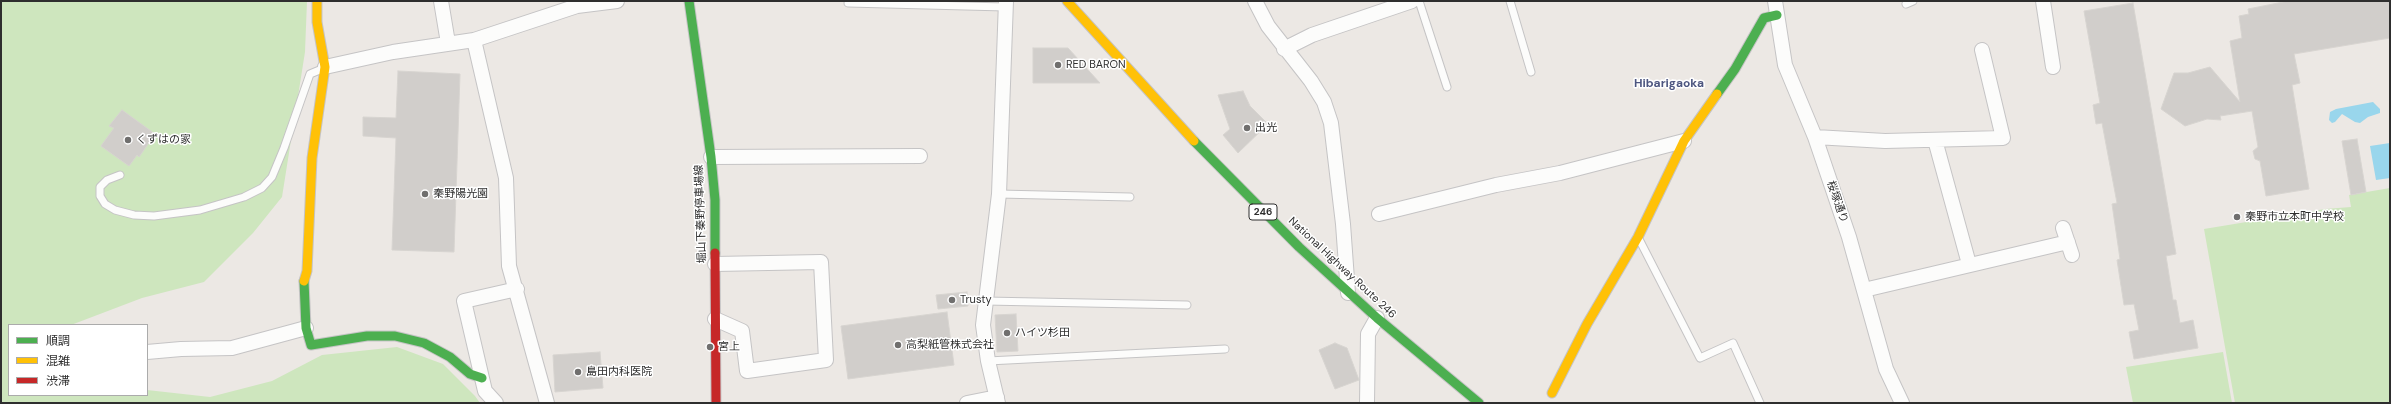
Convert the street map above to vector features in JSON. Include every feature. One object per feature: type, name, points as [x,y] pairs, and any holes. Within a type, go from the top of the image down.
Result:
[{"type":"main road","points":[[317,1],[317,22],[325,67],[312,158],[307,271],[303,283],[306,328],[311,345],[367,336],[395,336],[424,343],[450,357],[470,374],[482,378]]},
{"type":"main road","name":"堀山下秦野停車場線","points":[[689,1],[711,157],[715,200],[716,403]]},
{"type":"main road","name":"National Highway Route 246","points":[[1067,1],[1190,138],[1348,293],[1479,403]]},
{"type":"main road","points":[[1552,393],[1587,324],[1638,237],[1684,141],[1735,69],[1764,18],[1776,8]]},
{"type":"street","points":[[441,1],[448,44]]},
{"type":"street","points":[[325,67],[393,52],[474,40],[577,6],[617,1]]},
{"type":"street","points":[[1255,1],[1268,26],[1284,49],[1311,81],[1324,102],[1331,123],[1343,224],[1348,293]]},
{"type":"street","points":[[1284,49],[1312,35],[1412,1]]},
{"type":"street","points":[[2043,1],[2053,67]]},
{"type":"street","points":[[967,403],[997,400],[988,361],[983,324],[999,194],[1006,4]]},
{"type":"street","name":"桜塚通り","points":[[1776,8],[1785,65],[1815,137],[1849,237],[1886,369],[1902,403]]},
{"type":"street","points":[[474,40],[506,178],[509,266],[547,403]]},
{"type":"street","points":[[1815,137],[1885,141],[2003,138],[1982,50]]},
{"type":"street","points":[[1935,140],[1969,264]]},
{"type":"street","points":[[1379,214],[1496,185],[1560,173],[1684,141]]},
{"type":"street","points":[[711,157],[920,156]]},
{"type":"street","points":[[1864,290],[1969,264],[2070,248],[2063,228]]},
{"type":"street","points":[[715,264],[821,262],[826,360],[747,371],[742,331],[715,319]]},
{"type":"street","points":[[496,403],[485,391],[464,301],[516,288]]},
{"type":"street","points":[[1367,403],[1368,334],[1377,318]]},
{"type":"street","points":[[148,352],[181,349],[232,348],[306,328]]},
{"type":"lane","points":[[1419,1],[1446,87]]},
{"type":"lane","points":[[1510,1],[1531,72]]},
{"type":"lane","points":[[1906,4],[1913,1]]},
{"type":"lane","points":[[848,3],[1006,4]]},
{"type":"lane","points":[[120,175],[107,180],[100,187],[100,196],[105,204],[115,210],[134,215],[154,216],[200,210],[244,196],[262,188],[272,177],[275,170],[310,74],[325,67]]},
{"type":"lane","points":[[999,194],[1130,198]]},
{"type":"lane","points":[[1638,237],[1700,358],[1732,343],[1760,403]]},
{"type":"lane","points":[[986,301],[1186,305]]},
{"type":"lane","points":[[988,361],[1225,349]]},
{"type":"green space","points":[[1,1],[307,1],[305,52],[282,197],[253,233],[204,282],[142,298],[74,324],[8,324],[8,396],[148,396],[148,390],[210,397],[272,381],[322,355],[397,347],[443,364],[480,403],[1,403]]},
{"type":"green space","points":[[2390,188],[2390,403],[2235,403],[2204,229],[2325,209],[2351,207],[2349,195]]},
{"type":"green space","points":[[2223,352],[2232,403],[2133,403],[2126,367]]},
{"type":"water","points":[[2373,102],[2380,109],[2380,113],[2368,117],[2360,123],[2355,122],[2342,114],[2335,122],[2332,123],[2329,120],[2330,112],[2336,109]]},
{"type":"water","points":[[2390,143],[2390,178],[2376,180],[2370,146]]},
{"type":"building","points":[[2288,1],[2390,1],[2390,38],[2294,54],[2300,83],[2292,85],[2309,189],[2266,196],[2260,161],[2255,159],[2253,151],[2258,147],[2252,111],[2220,116],[2221,120],[2207,119],[2185,126],[2161,109],[2174,73],[2188,73],[2210,67],[2240,102],[2230,41],[2242,38],[2239,16],[2249,14],[2248,9]]},
{"type":"building","points":[[2133,3],[2176,254],[2166,256],[2173,300],[2176,300],[2180,323],[2193,320],[2198,348],[2134,359],[2129,332],[2139,330],[2134,304],[2124,305],[2117,260],[2120,259],[2112,204],[2117,203],[2102,123],[2096,124],[2093,105],[2100,103],[2084,11]]},
{"type":"building","name":"RED BARON","points":[[1033,48],[1068,48],[1100,83],[1033,83]]},
{"type":"building","name":"秦野陽光園","points":[[398,71],[460,74],[454,252],[392,250],[396,138],[363,136],[363,117],[396,118]]},
{"type":"building","points":[[1243,91],[1250,106],[1268,124],[1238,153],[1223,135],[1230,129],[1218,95]]},
{"type":"building","name":"くずはの家","points":[[122,110],[155,134],[139,157],[137,155],[129,166],[101,146],[114,128],[109,126]]},
{"type":"building","points":[[2357,139],[2366,192],[2351,195],[2342,141]]},
{"type":"building","name":"Trusty","points":[[967,292],[968,306],[938,309],[936,295]]},
{"type":"building","name":"高梨紙管株式会社","points":[[947,312],[954,365],[848,379],[841,326]]},
{"type":"building","name":"ハイツ杉田","points":[[1016,314],[1018,351],[997,352],[995,315]]},
{"type":"building","points":[[1335,343],[1347,348],[1359,380],[1335,389],[1319,350]]},
{"type":"building","name":"島田内科医院","points":[[600,352],[603,388],[555,392],[553,355]]},
{"type":"traffic: fast","points":[[689,1],[711,157],[715,200],[715,253]]},
{"type":"traffic: fast","points":[[1717,94],[1735,69],[1764,18],[1777,15]]},
{"type":"traffic: fast","points":[[1194,141],[1299,247],[1377,318],[1479,403]]},
{"type":"traffic: fast","points":[[304,281],[306,328],[311,345],[367,336],[395,336],[424,343],[450,357],[470,374],[482,378]]},
{"type":"traffic: slow","points":[[304,281],[307,271],[312,158],[325,67],[317,22],[317,1]]},
{"type":"traffic: slow","points":[[1067,1],[1194,141]]},
{"type":"traffic: slow","points":[[1552,393],[1587,324],[1638,237],[1684,141],[1717,94]]},
{"type":"traffic: jam","points":[[715,253],[716,403]]},
{"type":"place","name":"RED BARON","points":[[1058,65]]},
{"type":"place","name":"出光","points":[[1247,128]]},
{"type":"place","name":"くずはの家","points":[[128,140]]},
{"type":"place","name":"秦野陽光園","points":[[425,194]]},
{"type":"place","name":"秦野市立本町中学校","points":[[2237,217]]},
{"type":"place","name":"Trusty","points":[[952,300]]},
{"type":"place","name":"ハイツ杉田","points":[[1007,333]]},
{"type":"place","name":"高梨紙管株式会社","points":[[898,345]]},
{"type":"place","name":"宮上","points":[[710,347]]},
{"type":"place","name":"島田内科医院","points":[[578,372]]},
{"type":"district","name":"Hibarigaoka","points":[[1669,84]]}]
